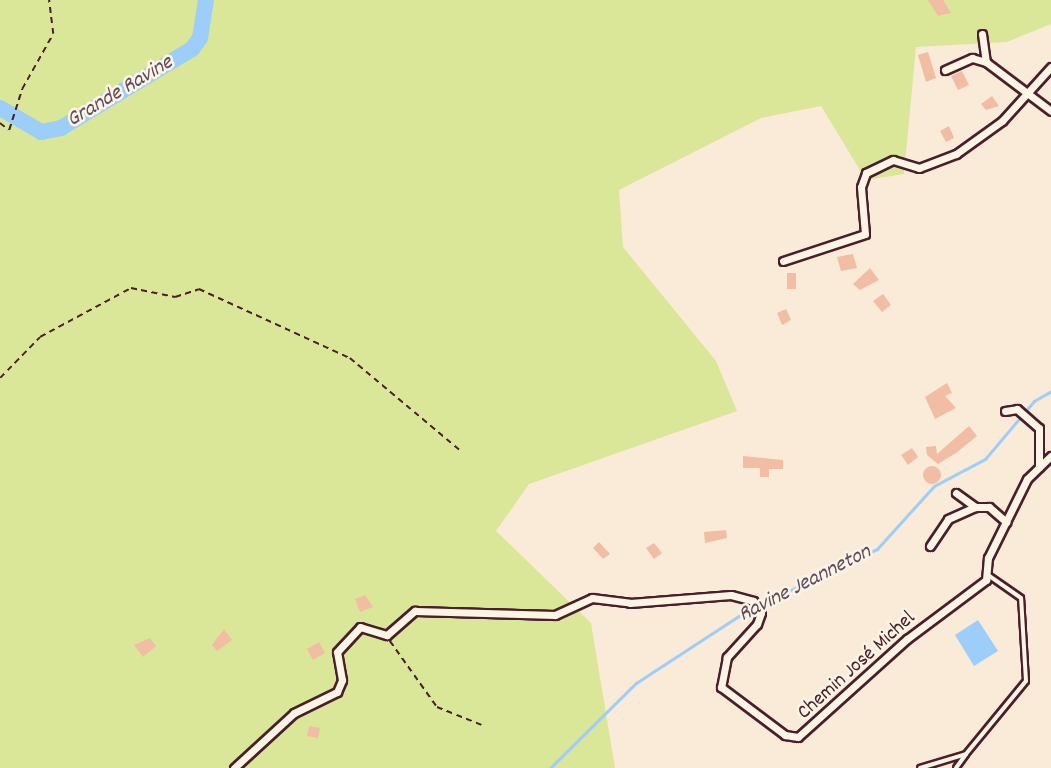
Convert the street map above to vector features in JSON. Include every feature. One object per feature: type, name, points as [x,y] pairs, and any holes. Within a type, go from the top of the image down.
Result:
[{"type":"street","points":[[982,34],[986,62]]},
{"type":"street","points":[[945,70],[972,58],[986,62],[1025,96],[1051,111]]},
{"type":"street","points":[[783,261],[865,234],[861,187],[866,173],[893,160],[919,168],[951,157],[1002,121],[1051,67]]},
{"type":"street","points":[[1005,411],[1017,409],[1039,428],[1039,467]]},
{"type":"street","points":[[988,575],[988,558],[1006,522],[1039,467],[1051,456]]},
{"type":"street","points":[[956,493],[975,507]]},
{"type":"street","points":[[930,546],[948,519],[975,507],[989,507],[1006,522]]},
{"type":"street","name":"Chemin José Michel","points":[[387,635],[402,616],[415,611],[530,618],[555,615],[592,598],[630,603],[747,598],[762,613],[727,657],[721,687],[785,735],[798,737],[907,639],[988,575]]},
{"type":"street","points":[[234,768],[294,713],[337,692],[342,681],[335,658],[351,631],[371,627],[387,635]]},
{"type":"lane","points":[[956,768],[1026,681],[1021,598],[988,575]]},
{"type":"lane","points":[[920,768],[966,754]]},
{"type":"path","points":[[0,123],[9,130],[22,89],[53,34],[49,0]]},
{"type":"path","points":[[0,378],[40,337],[131,288],[175,297],[199,289],[350,358],[462,452]]},
{"type":"path","points":[[387,635],[437,707],[482,725]]},
{"type":"green space","points":[[0,0],[1051,0],[1051,24],[1007,42],[916,47],[904,174],[866,180],[821,106],[761,118],[619,190],[623,247],[716,361],[737,411],[529,484],[496,531],[591,623],[615,768],[0,768]]},
{"type":"water","points":[[978,620],[998,651],[974,666],[955,635]]},
{"type":"building","points":[[928,0],[943,0],[951,13],[938,16]]},
{"type":"building","points":[[928,52],[936,78],[926,82],[918,55]]},
{"type":"building","points":[[962,71],[969,85],[958,90],[951,76]]},
{"type":"building","points":[[992,96],[999,106],[986,110],[981,104]]},
{"type":"building","points":[[949,126],[954,138],[946,142],[940,131]]},
{"type":"building","points":[[853,254],[857,268],[841,271],[837,257]]},
{"type":"building","points":[[870,268],[879,280],[860,290],[853,284]]},
{"type":"building","points":[[787,273],[796,273],[796,289],[787,289]]},
{"type":"building","points":[[883,294],[891,305],[882,312],[873,301]]},
{"type":"building","points":[[786,309],[791,320],[782,325],[777,313]]},
{"type":"building","points":[[947,383],[952,393],[945,396],[956,408],[935,419],[925,397]]},
{"type":"building","points":[[969,426],[977,436],[956,453],[938,464],[927,455],[926,447],[936,446],[937,454]]},
{"type":"building","points":[[912,448],[918,457],[908,465],[901,455]]},
{"type":"building","points":[[743,456],[783,460],[783,469],[769,469],[769,477],[760,477],[760,468],[743,468]]},
{"type":"building","points":[[932,466],[938,469],[941,475],[938,481],[932,484],[926,481],[923,475],[926,469]]},
{"type":"building","points":[[726,530],[727,538],[705,543],[704,532]]},
{"type":"building","points":[[599,542],[610,554],[603,559],[593,548]]},
{"type":"building","points":[[654,543],[662,553],[654,559],[646,548]]},
{"type":"building","points":[[365,595],[373,607],[360,612],[355,599]]},
{"type":"building","points":[[224,629],[232,640],[217,651],[212,645]]},
{"type":"building","points":[[150,638],[156,646],[143,657],[134,645]]},
{"type":"building","points":[[319,642],[325,653],[313,660],[307,649]]},
{"type":"building","points":[[309,726],[320,728],[318,738],[307,736]]},
{"type":"waterway","name":"Grande Ravine","points":[[0,108],[41,132],[61,128],[192,49],[200,38],[206,0]]},
{"type":"waterway","name":"Ravine Jeanneton","points":[[550,768],[636,683],[748,610],[877,549],[934,486],[985,459],[1034,401],[1051,391]]}]
